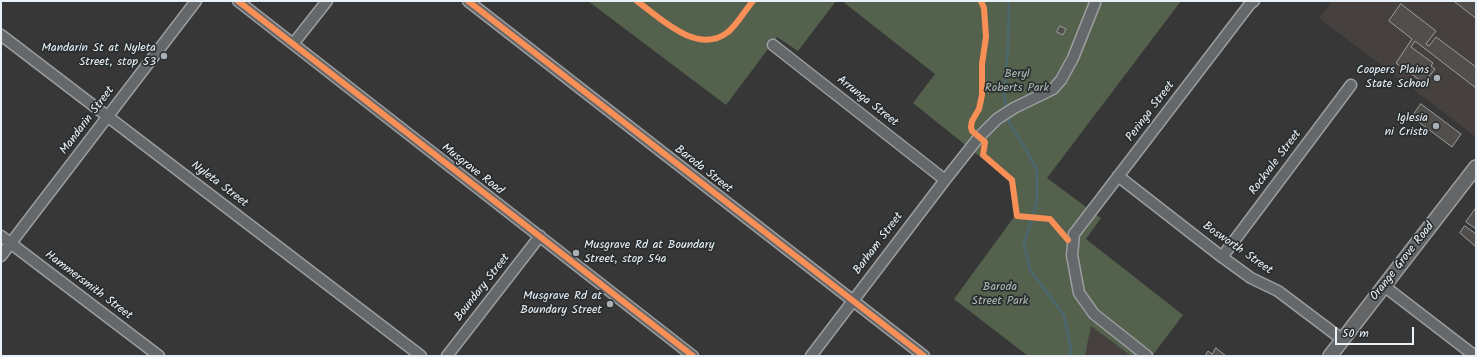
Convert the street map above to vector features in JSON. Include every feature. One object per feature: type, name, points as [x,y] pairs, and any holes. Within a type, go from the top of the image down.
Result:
[{"type":"main road","name":"Orange Grove Road","points":[[1330,356],[1476,168]]},
{"type":"street","name":"Mandarin Street","points":[[1,256],[196,1]]},
{"type":"street","name":"Musgrave Road","points":[[238,1],[693,356]]},
{"type":"street","points":[[293,44],[327,1]]},
{"type":"street","name":"Baroda Street","points":[[468,1],[924,356]]},
{"type":"street","name":"Peringa Street","points":[[1147,356],[1094,314],[1080,293],[1072,255],[1072,241],[1074,234],[1250,4],[1254,1]]},
{"type":"street","name":"Barham Street","points":[[811,356],[970,149],[998,119],[1014,108],[1053,89],[1061,80],[1073,58],[1095,3]]},
{"type":"street","name":"Nyleta Street","points":[[1,35],[421,356]]},
{"type":"street","name":"Arrunga Street","points":[[773,45],[945,180]]},
{"type":"street","name":"Rockvale Street","points":[[1222,257],[1351,85]]},
{"type":"street","name":"Bosworth Street","points":[[1118,176],[1222,257],[1251,278],[1278,291],[1343,340]]},
{"type":"street","name":"Hammersmith Street","points":[[1,236],[159,356]]},
{"type":"street","name":"Boundary Street","points":[[447,356],[540,236]]},
{"type":"street","points":[[1384,286],[1475,356]]},
{"type":"shaded area","name":"Coopers Plains State School","points":[[1332,1],[1476,1],[1476,137],[1319,18]]},
{"type":"shaded area","points":[[1091,326],[1131,356],[1085,356]]},
{"type":"green space","points":[[588,1],[836,1],[798,51],[777,37],[726,105]]},
{"type":"green space","name":"Beryl Roberts Park","points":[[842,1],[1181,1],[1047,178],[1101,218],[1086,239],[1183,315],[1152,356],[1131,356],[1091,326],[1085,356],[1028,356],[954,299],[1014,217],[1009,180],[913,103],[935,74]]},
{"type":"building","points":[[1454,1],[1476,1],[1476,18]]},
{"type":"building","points":[[1401,4],[1436,31],[1426,44],[1429,46],[1436,37],[1476,67],[1476,88],[1415,41],[1411,47],[1433,63],[1431,66],[1435,69],[1424,83],[1396,63],[1412,39],[1389,21]]},
{"type":"building","points":[[1060,26],[1066,29],[1063,35],[1057,32]]},
{"type":"building","name":"Iglesia ni Cristo","points":[[1421,104],[1461,134],[1452,147],[1412,117]]},
{"type":"building","points":[[1476,208],[1476,229],[1466,222]]},
{"type":"building","points":[[1465,226],[1476,234],[1476,247],[1460,233]]},
{"type":"building","points":[[1216,348],[1226,356],[1205,356],[1208,351],[1212,354]]},
{"type":"waterway","points":[[1008,1],[1008,47],[1004,95],[1009,122],[1037,170],[1037,202],[1024,244],[1030,270],[1064,315],[1071,350],[1070,356]]},
{"type":"cycle path","points":[[238,1],[693,356]]},
{"type":"cycle path","points":[[468,1],[924,356]]},
{"type":"cycle path","points":[[637,1],[668,25],[680,32],[704,40],[716,38],[728,32],[753,1]]},
{"type":"cycle path","points":[[981,1],[984,8],[986,37],[982,64],[982,95],[979,109],[972,121],[972,131],[985,142],[983,155],[1012,180],[1017,216],[1050,219],[1068,240]]},
{"type":"place","name":"Mandarin St at Nyleta Street, stop 53","points":[[164,56]]},
{"type":"place","name":"Coopers Plains State School","points":[[1437,78]]},
{"type":"place","name":"Iglesia ni Cristo","points":[[1436,126]]},
{"type":"place","name":"Musgrave Rd at Boundary Street, stop 54a","points":[[576,253]]},
{"type":"place","name":"Musgrave Rd at Boundary Street","points":[[610,304]]},
{"type":"park label","name":"Baroda Street Park","points":[[1000,295]]}]
